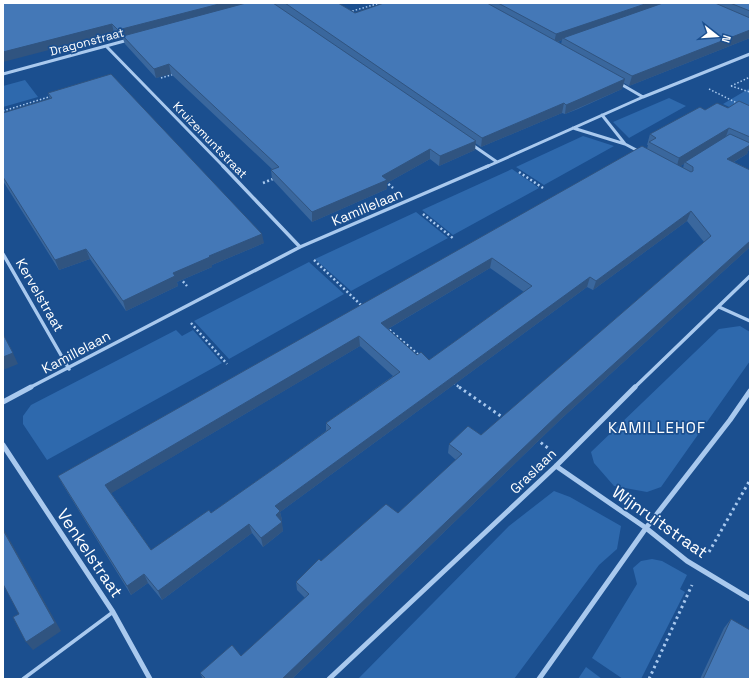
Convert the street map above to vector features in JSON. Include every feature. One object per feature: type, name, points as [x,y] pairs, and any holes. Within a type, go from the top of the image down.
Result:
[{"type":"street","name":"Dragonstraat","points":[[3,74],[129,40]]},
{"type":"street","name":"Kruizemuntstraat","points":[[106,46],[247,190],[300,248]]},
{"type":"street","name":"Kamillelaan","points":[[3,402],[300,248],[602,115],[750,54]]},
{"type":"street","points":[[616,81],[644,97]]},
{"type":"street","points":[[602,115],[626,144]]},
{"type":"street","points":[[573,128],[626,144],[644,154]]},
{"type":"street","points":[[467,141],[497,162]]},
{"type":"street","name":"Kervelstraat","points":[[3,254],[69,368]]},
{"type":"street","name":"Graslaan","points":[[329,679],[556,466],[650,372],[750,276]]},
{"type":"street","points":[[719,307],[750,321]]},
{"type":"street","points":[[539,679],[646,528],[730,420],[750,391]]},
{"type":"street","name":"Venkelstraat","points":[[3,445],[113,612],[150,679]]},
{"type":"street","name":"Wijnruitstraat","points":[[556,466],[646,528],[687,561],[750,599]]},
{"type":"lane","points":[[23,679],[113,612]]},
{"type":"path","points":[[346,13],[380,3]]},
{"type":"path","points":[[376,4],[382,8]]},
{"type":"path","points":[[144,84],[180,72]]},
{"type":"path","points":[[750,77],[731,86],[750,92]]},
{"type":"path","points":[[689,79],[743,106]]},
{"type":"path","points":[[3,111],[56,95]]},
{"type":"path","points":[[41,99],[46,106]]},
{"type":"path","points":[[497,162],[511,166],[543,188]]},
{"type":"path","points":[[380,177],[454,238]]},
{"type":"path","points":[[247,190],[276,178]]},
{"type":"path","points":[[300,248],[368,311]]},
{"type":"path","points":[[178,276],[198,301]]},
{"type":"path","points":[[180,311],[228,364]]},
{"type":"path","points":[[380,322],[422,358]]},
{"type":"path","points":[[452,383],[511,423]]},
{"type":"path","points":[[531,436],[564,458]]},
{"type":"shaded area","points":[[25,80],[38,97],[3,107],[3,86]]},
{"type":"shaded area","points":[[750,88],[750,117],[723,104]]},
{"type":"shaded area","points":[[669,98],[686,106],[629,138],[613,122]]},
{"type":"shaded area","points":[[583,136],[614,146],[544,185],[516,167]]},
{"type":"shaded area","points":[[512,169],[539,188],[453,235],[422,210]]},
{"type":"shaded area","points":[[416,212],[448,238],[351,291],[315,259]]},
{"type":"shaded area","points":[[309,262],[344,294],[229,359],[194,321]]},
{"type":"shaded area","points":[[740,326],[750,332],[750,361],[661,487],[647,492],[614,486],[594,463],[591,452],[719,329]]},
{"type":"shaded area","points":[[176,330],[182,336],[193,330],[222,363],[47,460],[23,424],[23,416],[31,405]]},
{"type":"shaded area","points":[[554,491],[570,497],[621,526],[617,549],[599,565],[514,679],[358,679],[509,526]]},
{"type":"shaded area","points":[[652,559],[662,561],[687,575],[680,589],[685,592],[641,679],[623,679],[592,658],[637,584],[633,568],[641,561]]},
{"type":"shaded area","points":[[586,667],[602,679],[578,679]]},
{"type":"building","points":[[3,3],[223,3],[118,30],[112,24],[3,52]]},
{"type":"building","points":[[246,3],[273,3],[476,141],[440,156],[430,149],[382,176],[387,180],[312,212],[271,170],[279,167],[169,64],[154,69],[123,36]]},
{"type":"building","points":[[285,3],[338,3],[355,13],[384,3],[487,3],[625,79],[566,105],[564,103],[482,138]]},
{"type":"building","points":[[498,3],[648,3],[556,34]]},
{"type":"building","points":[[663,3],[715,3],[750,18],[750,30],[632,76],[563,38]]},
{"type":"building","points":[[730,3],[750,3],[750,11]]},
{"type":"building","points":[[111,74],[262,234],[173,273],[175,276],[123,301],[86,249],[55,260],[3,177],[3,113],[52,98],[48,93]]},
{"type":"building","points":[[739,101],[750,106],[750,137],[729,128],[679,158],[649,142],[656,138],[650,134],[700,107],[705,110],[717,103],[728,108]]},
{"type":"building","points":[[730,134],[750,143],[750,145],[727,159],[750,170],[750,241],[564,409],[282,679],[206,679],[200,673],[232,645],[241,656],[309,594],[296,582],[319,559],[321,561],[386,504],[398,513],[462,454],[449,444],[468,426],[481,435],[711,236],[691,211],[596,281],[590,277],[275,506],[280,511],[276,515],[282,522],[261,538],[249,524],[158,591],[144,574],[127,586],[58,476],[642,146],[691,172],[693,171],[693,167],[685,162]],"holes":[[[492,258],[532,286],[429,360],[421,352],[417,355],[381,323]],[[359,336],[400,372],[326,423],[331,428],[278,466],[211,513],[209,510],[151,550],[105,485]]]},
{"type":"building","points":[[3,334],[13,353],[3,357]]},
{"type":"building","points":[[3,530],[55,623],[26,642],[13,617],[19,614],[3,584]]},
{"type":"building","points":[[731,619],[750,630],[750,679],[703,679]]},
{"type":"district","name":"KAMILLEHOF","points":[[657,427]]}]
